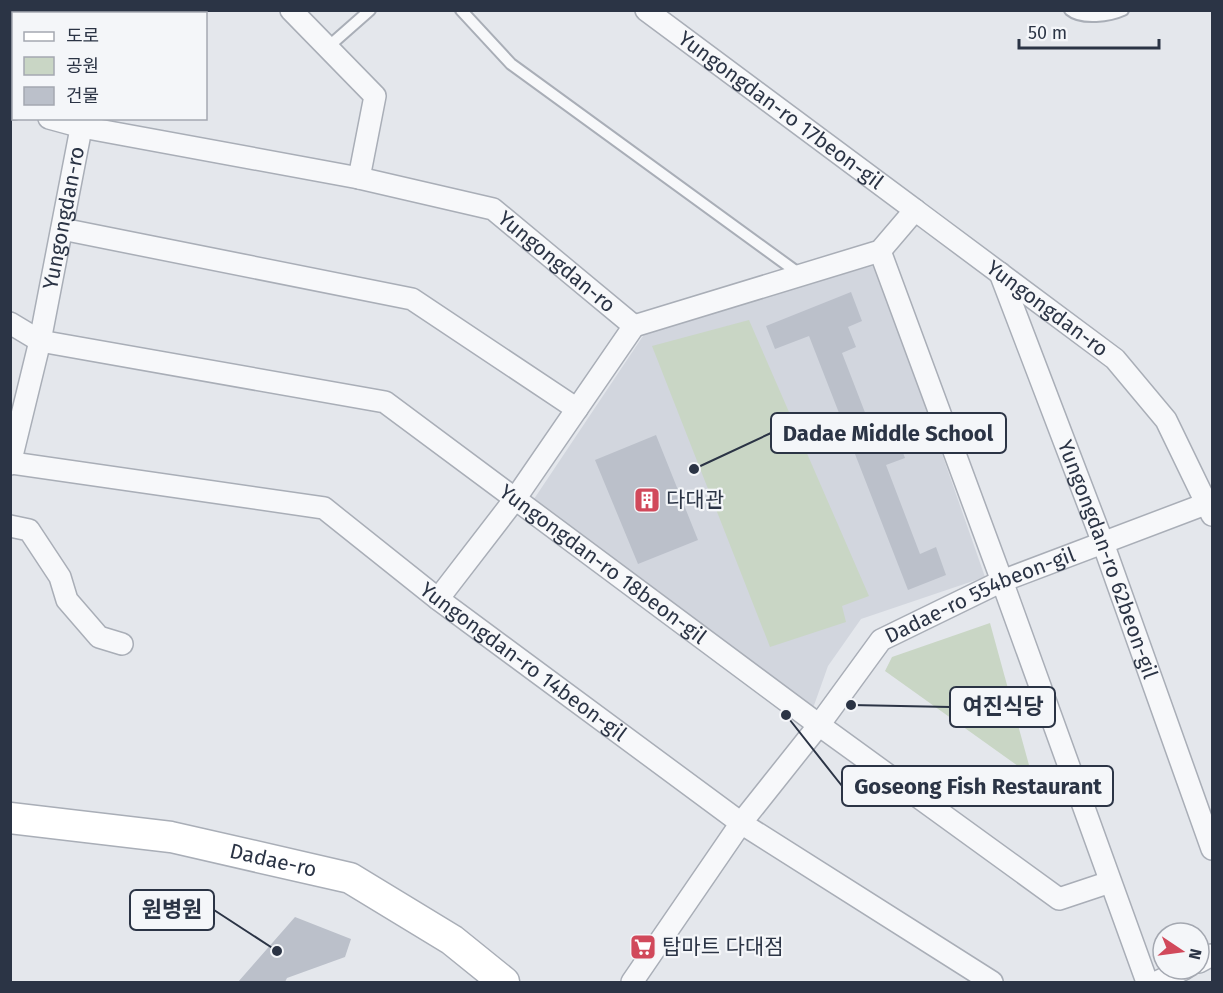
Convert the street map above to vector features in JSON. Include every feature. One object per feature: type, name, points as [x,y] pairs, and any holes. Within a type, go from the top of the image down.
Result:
[{"type":"main road","name":"Dadae-ro","points":[[10,818],[171,837],[350,878],[452,940],[504,982]]},
{"type":"street","points":[[291,10],[375,96],[359,178]]},
{"type":"street","name":"Yungongdan-ro 17beon-gil","points":[[646,10],[915,210]]},
{"type":"street","points":[[62,120],[82,123]]},
{"type":"street","name":"Yungongdan-ro","points":[[11,464],[40,341],[82,123],[359,178],[493,209],[634,326],[880,251]]},
{"type":"street","points":[[915,210],[880,251],[1147,982]]},
{"type":"street","name":"Yungongdan-ro","points":[[915,210],[1115,359],[1166,420],[1210,509]]},
{"type":"street","points":[[62,229],[412,299],[577,409]]},
{"type":"street","name":"Yungongdan-ro 62beon-gil","points":[[1000,272],[1103,543],[1212,849]]},
{"type":"street","points":[[10,323],[40,341]]},
{"type":"street","points":[[438,599],[515,499],[634,326]]},
{"type":"street","name":"Yungongdan-ro 18beon-gil","points":[[40,341],[385,402],[819,725],[1059,899],[1110,882]]},
{"type":"street","name":"Yungongdan-ro 14beon-gil","points":[[11,464],[324,508],[438,599],[741,823],[992,982]]},
{"type":"street","name":"Dadae-ro 554beon-gil","points":[[633,982],[741,823],[819,725],[881,640],[1002,581],[1103,543],[1210,509]]},
{"type":"street","points":[[10,526],[29,530],[60,577],[67,600],[99,637],[122,644]]},
{"type":"lane","points":[[328,47],[370,10]]},
{"type":"lane","points":[[461,10],[511,64],[802,275]]},
{"type":"lane","points":[[1070,10],[1076,15],[1114,14],[1124,10]]},
{"type":"shaded area","points":[[876,265],[985,577],[861,619],[828,666],[812,711],[532,502],[647,330]]},
{"type":"green space","points":[[749,320],[869,596],[842,606],[846,622],[770,647],[652,346]]},
{"type":"green space","points":[[990,623],[1032,776],[885,671],[892,657]]},
{"type":"building","points":[[851,292],[862,321],[848,327],[856,347],[842,353],[871,428],[891,421],[905,458],[886,465],[920,554],[936,547],[946,575],[908,590],[809,336],[775,349],[766,326]]},
{"type":"building","name":"다대관","points":[[656,435],[698,540],[638,564],[595,460]]},
{"type":"building","points":[[295,917],[351,939],[345,957],[287,978],[285,982],[238,982]]},
{"type":"place","name":"Dadae Middle School","points":[[694,469]]},
{"type":"place","name":"다대관","points":[[647,500]]},
{"type":"place","name":"여진식당","points":[[851,705]]},
{"type":"place","name":"Goseong Fish Restaurant","points":[[786,715]]},
{"type":"place","name":"탑마트 다대점","points":[[643,947]]},
{"type":"place","name":"원병원","points":[[277,951]]}]
